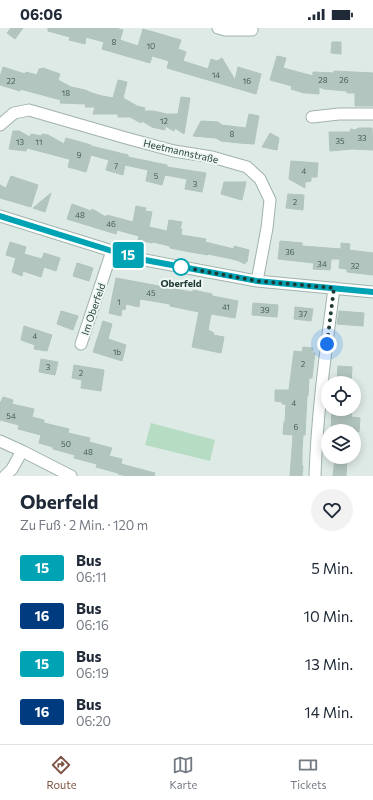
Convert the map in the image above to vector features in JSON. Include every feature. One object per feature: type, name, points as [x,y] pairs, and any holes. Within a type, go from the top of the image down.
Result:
[{"type":"street","points":[[218,28],[225,30],[252,30]]},
{"type":"street","name":"Heetmannstraße","points":[[0,125],[14,113],[29,110],[167,149],[212,158],[246,167],[260,179],[270,200],[267,228],[257,281]]},
{"type":"street","points":[[312,116],[373,114]]},
{"type":"street","points":[[0,217],[145,260],[257,281],[373,292]]},
{"type":"street","name":"Im Oberfeld","points":[[81,344],[112,251]]},
{"type":"street","points":[[316,476],[322,386],[334,288]]},
{"type":"street","points":[[0,441],[71,476]]},
{"type":"street","points":[[5,476],[12,469],[22,451]]},
{"type":"green space","points":[[151,423],[215,440],[210,461],[145,445]]},
{"type":"building","points":[[11,28],[23,28],[15,39],[7,33]]},
{"type":"building","points":[[48,28],[115,28],[123,30],[120,40],[138,46],[143,29],[181,40],[178,49],[186,52],[183,61],[208,69],[211,59],[217,61],[222,58],[235,80],[238,67],[261,74],[256,94],[167,68],[169,61],[152,56],[150,63],[102,49],[104,42],[86,37],[85,44],[69,40],[70,37],[48,31]]},
{"type":"building","points":[[332,42],[341,42],[341,54],[331,53]]},
{"type":"building","points":[[277,56],[286,58],[283,68],[313,76],[313,72],[334,73],[334,71],[373,73],[373,106],[355,106],[355,93],[347,93],[347,91],[324,89],[319,87],[319,94],[304,93],[291,89],[292,86],[270,80]]},
{"type":"building","points":[[3,67],[25,74],[26,72],[37,75],[39,69],[43,68],[60,74],[58,80],[71,87],[113,98],[118,80],[127,82],[123,98],[137,106],[145,108],[144,111],[178,114],[181,97],[190,98],[184,134],[175,128],[174,131],[165,126],[165,130],[152,127],[142,121],[141,123],[130,117],[118,117],[118,114],[93,114],[95,107],[85,107],[86,104],[60,103],[61,100],[0,85],[0,77]]},
{"type":"building","points":[[249,114],[259,116],[254,144],[221,141],[216,138],[193,136],[201,121],[218,122],[222,125],[246,128]]},
{"type":"building","points":[[359,128],[372,128],[373,150],[352,149],[330,151],[329,132],[351,132],[350,129],[355,130]]},
{"type":"building","points":[[13,131],[19,131],[30,137],[31,134],[42,136],[42,134],[48,135],[64,144],[66,138],[128,155],[128,157],[167,165],[167,167],[206,173],[202,192],[185,189],[187,179],[165,175],[162,185],[146,181],[148,170],[125,165],[123,175],[106,170],[109,160],[91,155],[86,172],[68,167],[70,159],[27,148],[26,151],[9,149]]},
{"type":"building","points":[[270,133],[279,138],[277,150],[262,147]]},
{"type":"building","points":[[291,161],[318,163],[317,177],[311,177],[311,181],[305,182],[305,188],[289,179]]},
{"type":"building","points":[[11,176],[38,185],[31,207],[0,198],[0,185],[6,188]]},
{"type":"building","points":[[224,182],[246,182],[242,200],[221,194]]},
{"type":"building","points":[[51,193],[45,212],[33,208]]},
{"type":"building","points":[[288,194],[304,195],[303,210],[286,208]]},
{"type":"building","points":[[72,204],[91,211],[92,209],[106,217],[107,215],[133,222],[136,206],[146,208],[145,211],[152,212],[149,227],[167,231],[169,220],[182,222],[180,229],[182,229],[181,235],[206,239],[205,242],[234,249],[234,246],[249,250],[247,262],[245,262],[245,264],[232,259],[170,248],[170,246],[138,240],[139,236],[117,230],[116,234],[67,219]]},
{"type":"building","points":[[280,241],[302,243],[302,246],[341,249],[341,243],[350,244],[349,250],[373,253],[373,275],[347,272],[347,269],[339,268],[340,259],[331,259],[330,270],[313,269],[314,263],[278,259]]},
{"type":"building","points":[[10,242],[26,247],[24,254],[42,259],[44,253],[60,258],[56,271],[44,267],[41,277],[23,271],[22,276],[12,272],[16,258],[6,255]]},
{"type":"building","points":[[77,263],[93,268],[89,281],[73,276]]},
{"type":"building","points":[[116,278],[186,291],[193,292],[193,290],[212,294],[212,296],[238,301],[235,318],[211,314],[208,330],[214,333],[213,335],[224,337],[221,353],[192,347],[199,312],[170,306],[170,304],[140,299],[139,307],[126,304],[125,310],[122,309],[121,316],[109,313]]},
{"type":"building","points":[[253,303],[278,305],[277,317],[252,315]]},
{"type":"building","points":[[295,307],[313,309],[311,321],[294,319]]},
{"type":"building","points":[[61,311],[78,316],[73,330],[57,324]]},
{"type":"building","points":[[339,311],[364,313],[363,326],[337,324]]},
{"type":"building","points":[[103,321],[112,324],[108,339],[126,345],[122,361],[93,352]]},
{"type":"building","points":[[24,326],[52,335],[47,351],[34,349],[35,345],[21,340]]},
{"type":"building","points":[[303,347],[313,348],[312,353],[315,353],[312,378],[309,378],[307,396],[305,435],[303,435],[302,450],[302,476],[290,476],[293,435],[283,434],[286,404],[275,401],[275,390],[289,390],[294,351],[302,352]]},
{"type":"building","points":[[41,359],[58,362],[55,375],[39,372]]},
{"type":"building","points":[[74,365],[104,370],[101,391],[81,388],[82,380],[72,378]]},
{"type":"building","points":[[338,366],[352,367],[351,376],[337,376]]},
{"type":"building","points":[[3,397],[13,400],[12,404],[34,409],[32,417],[44,420],[44,423],[69,429],[68,433],[90,438],[89,442],[112,448],[109,456],[122,459],[121,464],[155,473],[154,476],[126,476],[118,474],[96,467],[97,464],[74,458],[75,455],[53,449],[53,447],[39,443],[41,435],[18,429],[19,425],[0,420],[0,402]]},
{"type":"building","points":[[332,416],[351,416],[360,418],[360,424],[331,424]]},
{"type":"building","points":[[334,464],[347,464],[346,476],[333,476]]},
{"type":"bus line","name":"15","points":[[0,216],[145,260],[257,281],[373,292]]},
{"type":"place","name":"Oberfeld","points":[[181,267]]},
{"type":"route","points":[[181,267],[257,281],[334,288],[327,344]]}]
